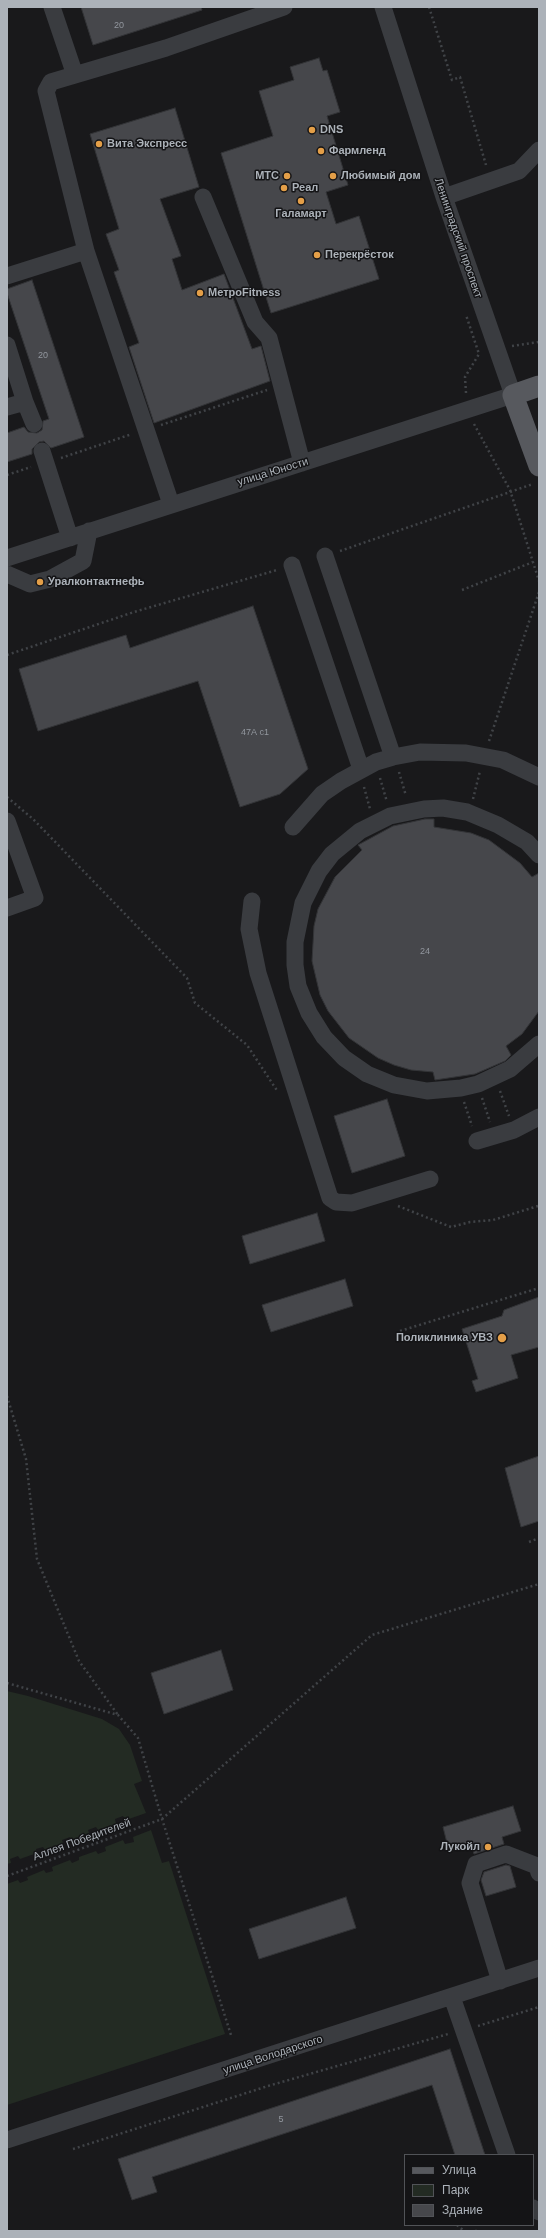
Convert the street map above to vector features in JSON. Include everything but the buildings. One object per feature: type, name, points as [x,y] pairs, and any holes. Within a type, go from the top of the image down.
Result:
[{"type":"main road","name":"улица Юности","points":[[513,395],[539,386]]},
{"type":"main road","name":"Ленинградский проспект","points":[[513,395],[539,466]]},
{"type":"street","points":[[52,7],[74,75]]},
{"type":"street","points":[[172,504],[86,251],[46,91],[50,82],[166,48],[242,13],[284,7]]},
{"type":"street","name":"Ленинградский проспект","points":[[383,7],[444,196],[513,395]]},
{"type":"street","points":[[444,196],[519,171],[539,150]]},
{"type":"street","points":[[203,197],[255,322],[269,338],[302,463]]},
{"type":"street","points":[[7,276],[86,251]]},
{"type":"street","points":[[7,345],[25,402],[34,424]]},
{"type":"street","name":"улица Юности","points":[[7,558],[513,395]]},
{"type":"street","points":[[7,407],[25,402]]},
{"type":"street","points":[[42,451],[70,538]]},
{"type":"street","points":[[7,574],[30,584],[50,579],[83,561],[89,532]]},
{"type":"street","points":[[325,556],[393,757]]},
{"type":"street","points":[[292,565],[362,776]]},
{"type":"street","points":[[293,827],[322,794],[362,776],[393,757],[420,752],[447,752],[484,756],[524,768],[539,777]]},
{"type":"street","points":[[539,855],[527,842],[498,825],[467,812],[443,808],[424,809],[390,816],[360,831],[332,854],[319,871],[304,903],[295,942],[295,965],[298,986],[309,1013],[324,1037],[344,1058],[367,1074],[394,1085],[427,1091],[461,1088],[478,1084],[510,1069],[539,1044]]},
{"type":"street","points":[[7,821],[35,898],[7,908]]},
{"type":"street","points":[[252,901],[249,929],[256,966],[330,1198],[336,1202],[352,1204],[430,1179]]},
{"type":"street","points":[[477,1141],[514,1130],[539,1117]]},
{"type":"street","points":[[500,1981],[470,1883],[476,1864],[506,1854],[537,1866],[539,1873]]},
{"type":"street","name":"улица Володарского","points":[[7,2140],[539,1968]]},
{"type":"street","points":[[452,1997],[507,2154]]},
{"type":"path","points":[[428,7],[452,80],[460,77],[491,180]]},
{"type":"path","points":[[465,310],[478,354],[465,377],[467,410],[510,490],[539,581]]},
{"type":"path","points":[[325,556],[510,490],[539,482]]},
{"type":"path","points":[[462,590],[533,562]]},
{"type":"path","points":[[7,655],[134,612],[292,565]]},
{"type":"path","points":[[484,756],[539,592]]},
{"type":"path","points":[[400,774],[406,795]]},
{"type":"path","points":[[472,804],[480,775]]},
{"type":"path","points":[[362,776],[369,806]]},
{"type":"path","points":[[381,778],[387,799]]},
{"type":"path","points":[[7,797],[33,819],[187,978],[195,1003],[247,1045],[279,1094]]},
{"type":"path","points":[[501,1094],[508,1115]]},
{"type":"path","points":[[482,1099],[490,1121]]},
{"type":"path","points":[[465,1104],[471,1125]]},
{"type":"path","points":[[378,1195],[395,1204],[451,1227],[470,1222],[493,1220],[538,1206]]},
{"type":"path","points":[[400,1331],[539,1288]]},
{"type":"path","points":[[7,1396],[26,1459],[37,1558],[78,1661],[118,1715],[130,1726],[138,1738],[162,1819],[231,2035]]},
{"type":"path","points":[[529,1542],[539,1538]]},
{"type":"path","points":[[162,1819],[372,1635],[539,1584]]},
{"type":"path","points":[[7,1683],[118,1715]]},
{"type":"path","name":"Аллея Победителей","points":[[7,1876],[162,1819]]},
{"type":"path","points":[[73,2149],[268,2086],[539,2007]]},
{"type":"green space","points":[[7,1691],[102,1719],[119,1729],[130,1745],[142,1781],[134,1784],[146,1813],[126,1820],[123,1816],[115,1819],[116,1824],[98,1830],[96,1827],[88,1830],[89,1833],[71,1840],[70,1837],[62,1840],[63,1843],[45,1850],[43,1847],[36,1849],[37,1853],[20,1859],[18,1856],[10,1859],[11,1863],[7,1864]]},
{"type":"green space","points":[[151,1830],[162,1863],[169,1861],[225,2034],[7,2105],[7,1884],[18,1880],[20,1883],[28,1880],[27,1877],[44,1870],[46,1873],[53,1871],[52,1867],[70,1860],[72,1863],[79,1860],[79,1857],[96,1851],[98,1854],[106,1851],[105,1847],[123,1840],[125,1844],[134,1842],[133,1837]]},
{"type":"place","name":"DNS","points":[[312,130]]},
{"type":"place","name":"Вита Экспресс","points":[[99,144]]},
{"type":"place","name":"Фармленд","points":[[321,151]]},
{"type":"place","name":"МТС","points":[[287,176]]},
{"type":"place","name":"Любимый дом","points":[[333,176]]},
{"type":"place","name":"Реал","points":[[284,188]]},
{"type":"place","name":"Галамарт","points":[[301,201]]},
{"type":"place","name":"Перекрёсток","points":[[317,255]]},
{"type":"place","name":"МетроFitness","points":[[200,293]]},
{"type":"place","name":"Уралконтактнефь","points":[[40,582]]},
{"type":"place","name":"Поликлиника УВЗ","points":[[502,1338]]},
{"type":"place","name":"Лукойл","points":[[488,1847]]}]
